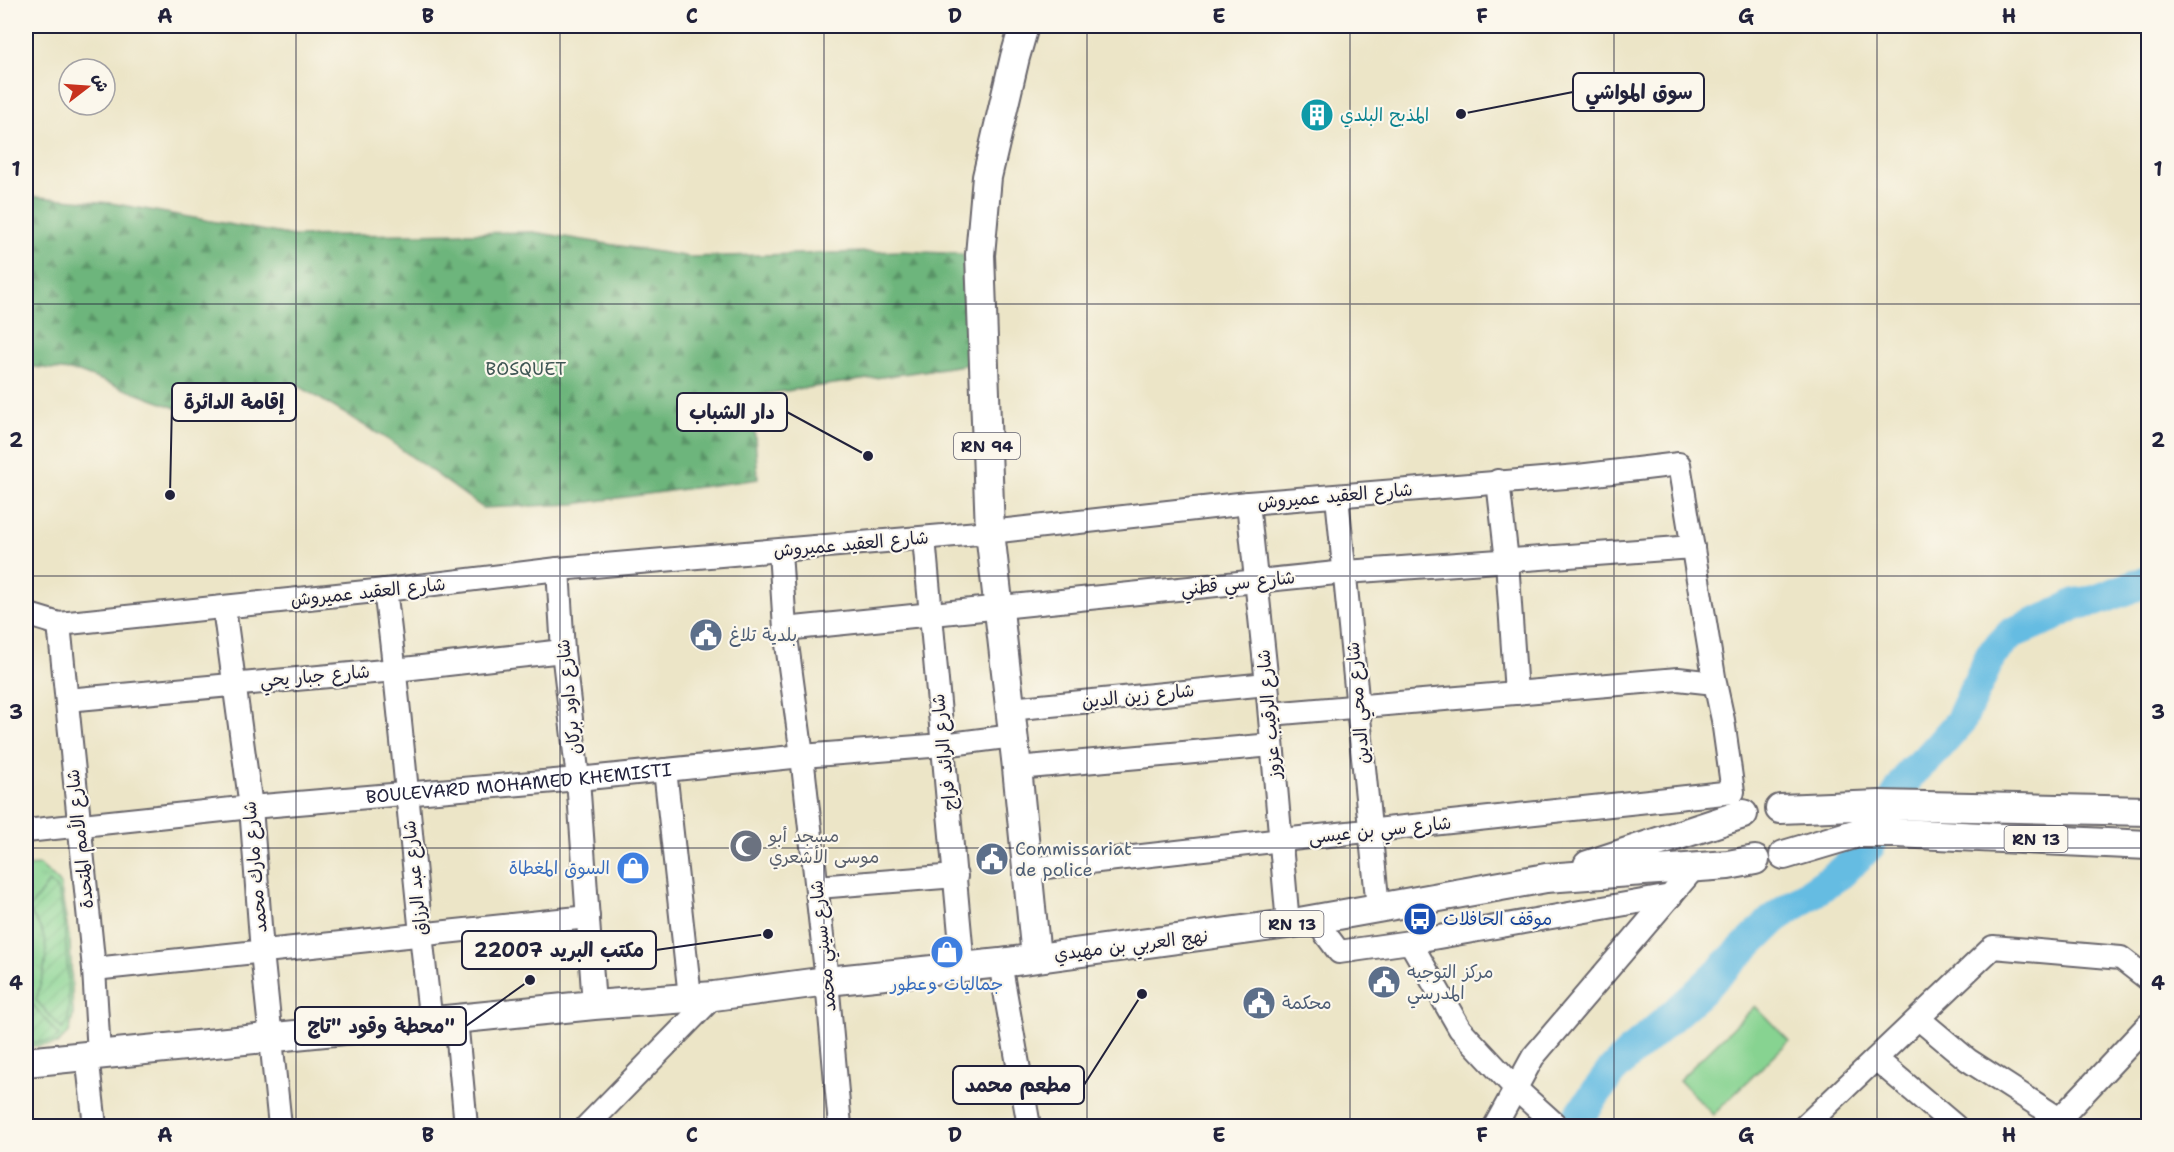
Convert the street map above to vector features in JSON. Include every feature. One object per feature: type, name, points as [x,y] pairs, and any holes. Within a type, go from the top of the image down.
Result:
[{"type":"main road","name":"RN 94","points":[[1024,26],[987,177],[980,255],[990,532],[1036,957]]},
{"type":"main road","points":[[1738,803],[1751,808],[1771,805],[1780,809],[1788,816],[1793,826],[1794,837],[1784,855],[1774,861],[1764,862],[1755,861],[1745,855],[1738,846],[1736,835],[1738,803]]},
{"type":"main road","name":"RN 13","points":[[1546,878],[1738,803]]},
{"type":"main road","name":"RN 13","points":[[1780,809],[1879,805],[1925,820],[2148,845]]},
{"type":"main road","name":"RN 13","points":[[1784,855],[1858,833],[1925,820],[2148,811]]},
{"type":"main road","name":"RN 13","points":[[1546,878],[1755,861]]},
{"type":"main road","name":"نهج العربي بن مهيدي","points":[[702,996],[1000,963],[1302,922],[1546,878]]},
{"type":"main road","name":"RN 13","points":[[26,1062],[702,996]]},
{"type":"street","name":"شارع العقيد عميروش","points":[[26,614],[59,624],[224,608],[558,569],[990,532],[1248,503],[1578,476],[1679,464],[1692,547]]},
{"type":"street","points":[[1498,481],[1507,561],[1516,693]]},
{"type":"street","name":"شارع محي الدين","points":[[1337,497],[1378,909]]},
{"type":"street","name":"شارع الرقيب عزوز","points":[[1248,503],[1282,840],[1302,922]]},
{"type":"street","name":"شارع الرائد فراج","points":[[924,538],[963,967]]},
{"type":"street","points":[[1692,547],[1738,803]]},
{"type":"street","name":"شارع سي قطني","points":[[785,629],[1346,572],[1692,547]]},
{"type":"street","name":"شارع سيني محمد","points":[[780,551],[785,629],[802,756],[827,981],[834,1126]]},
{"type":"street","name":"شارع داود بركان","points":[[558,569],[563,651],[578,779],[594,1005]]},
{"type":"street","name":"شارع عبد الرزاق","points":[[385,590],[395,670],[420,935],[444,1020],[466,1126]]},
{"type":"street","name":"شارع مارك محمد","points":[[224,608],[251,807],[262,952],[280,1126]]},
{"type":"street","name":"شارع الأمم المتحدة","points":[[59,624],[94,969],[95,1126]]},
{"type":"street","name":"شارع جبار يحي","points":[[67,700],[233,683],[395,670],[563,651]]},
{"type":"street","points":[[1270,714],[1678,679],[1715,683]]},
{"type":"street","name":"شارع زين الدين","points":[[1011,722],[1267,684]]},
{"type":"street","name":"BOULEVARD MOHAMED KHEMISTI","points":[[26,831],[251,807],[943,745],[1011,722]]},
{"type":"street","points":[[1017,768],[1272,745]]},
{"type":"street","points":[[587,1126],[702,996],[664,770]]},
{"type":"street","name":"شارع سي بن عيسى","points":[[1028,869],[1369,831],[1738,803]]},
{"type":"street","points":[[1495,1126],[1533,1057],[1695,867]]},
{"type":"street","points":[[817,887],[956,876]]},
{"type":"street","points":[[1302,922],[1339,951],[1410,942],[1671,896]]},
{"type":"street","points":[[94,969],[588,917]]},
{"type":"street","points":[[1410,942],[1460,1029],[1516,1089],[1557,1126]]},
{"type":"street","points":[[1805,1126],[1993,947],[2121,958],[2148,979]]},
{"type":"street","points":[[1000,963],[1029,1126]]},
{"type":"street","points":[[1918,1018],[1968,1060],[2060,1124],[2148,1025]]},
{"type":"street","points":[[1876,1059],[1955,1126]]},
{"type":"green space","name":"BOSQUET","points":[[26,196],[111,203],[294,236],[533,232],[690,257],[903,251],[963,254],[984,362],[752,396],[758,479],[574,504],[483,508],[387,439],[294,383],[189,413],[79,372],[26,366]]},
{"type":"green space","points":[[40,865],[60,883],[70,943],[73,1016],[69,1032],[57,1044],[26,1047],[26,866]]},
{"type":"green space","points":[[49,882],[56,888],[65,932],[68,1022],[62,1029],[36,1000],[46,953],[42,932],[28,910]]},
{"type":"green space","points":[[33,1005],[59,1036],[53,1041],[26,1043],[26,1011]]},
{"type":"green space","points":[[1755,1006],[1789,1041],[1713,1115],[1679,1080]]},
{"type":"waterway","points":[[1572,1126],[1611,1072],[1630,1053],[1697,994],[1775,918],[1842,872],[1870,845],[1881,821],[1912,771],[1930,756],[1960,722],[1991,655],[2012,633],[2075,604],[2095,601],[2148,581]]},
{"type":"place","name":"سوق المواشي","points":[[1461,114]]},
{"type":"place","name":"المذبح البلدي","points":[[1317,115]]},
{"type":"place","name":"دار الشباب","points":[[868,456]]},
{"type":"place","name":"إقامة الدائرة","points":[[170,495]]},
{"type":"place","name":"بلدية تلاغ","points":[[706,635]]},
{"type":"place","name":"مسجد أبو موسى الأشعري","points":[[746,846]]},
{"type":"place","name":"Commissariat de police","points":[[992,859]]},
{"type":"place","name":"السوق المغطاة","points":[[633,868]]},
{"type":"place","name":"موقف الحافلات","points":[[1420,919]]},
{"type":"place","name":"مكتب البريد 22007","points":[[768,934]]},
{"type":"place","name":"جماليات وعطور","points":[[947,952]]},
{"type":"place","name":"محطة وقود \"تاج\"","points":[[530,980]]},
{"type":"place","name":"مركز التوجيه المدرسي","points":[[1384,982]]},
{"type":"place","name":"مطعم محمد","points":[[1142,994]]},
{"type":"place","name":"محكمة","points":[[1259,1003]]}]
